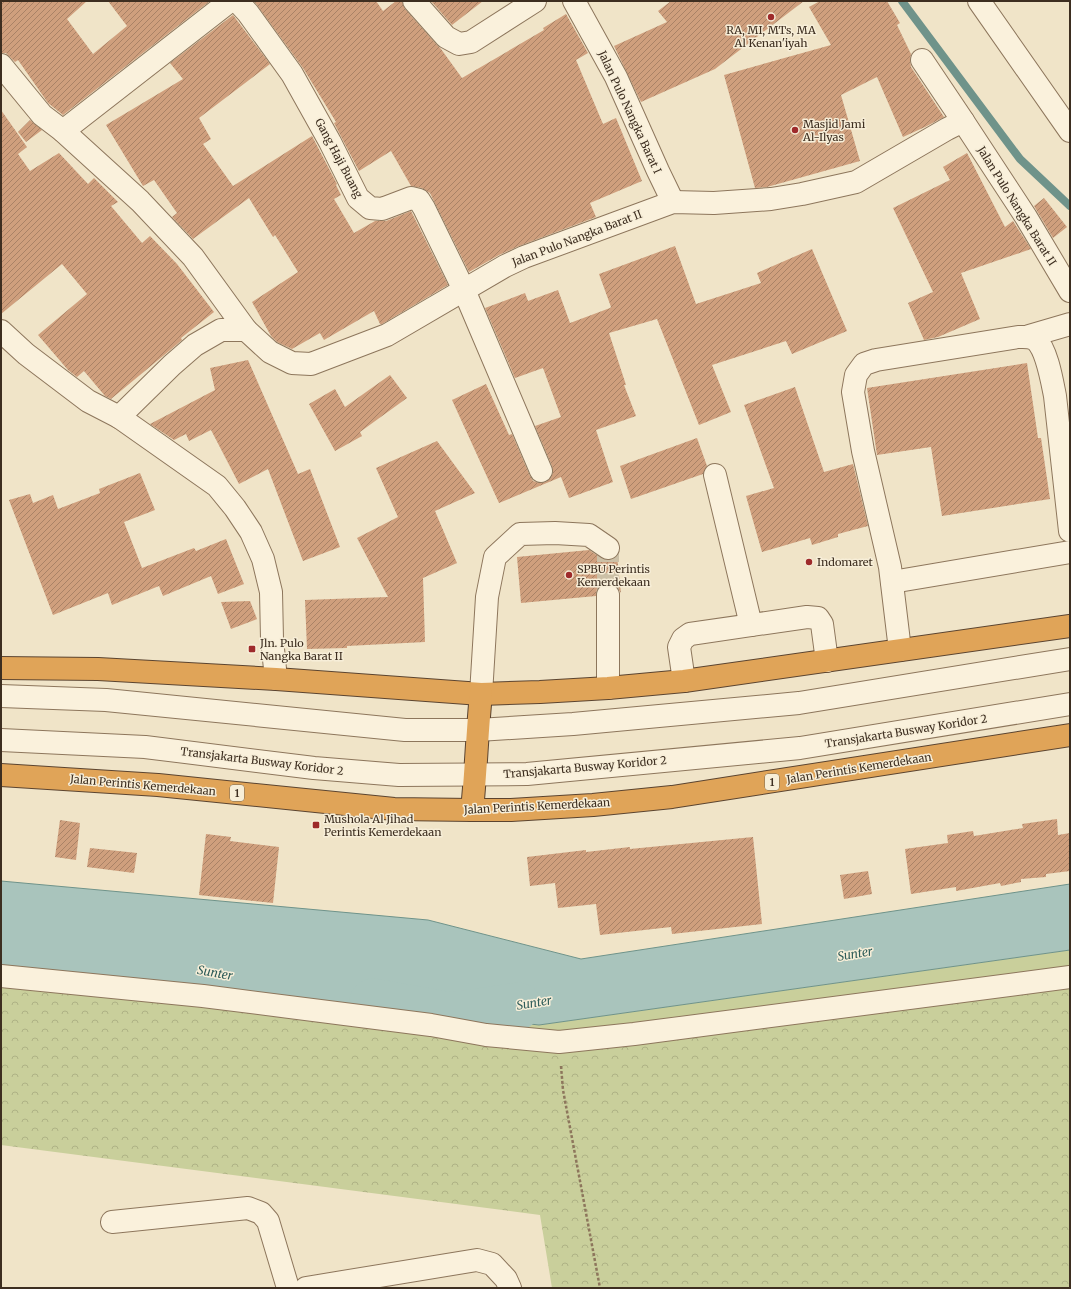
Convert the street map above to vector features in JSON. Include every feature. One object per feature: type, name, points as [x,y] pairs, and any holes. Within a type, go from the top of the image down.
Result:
[{"type":"highway","points":[[1,668],[98,668],[481,694],[608,688],[684,681],[1070,626]]},
{"type":"highway","points":[[472,810],[476,775],[481,694]]},
{"type":"highway","name":"Jalan Perintis Kemerdekaan","points":[[1,775],[158,786],[394,809],[472,810],[594,805],[672,797],[1070,735]]},
{"type":"street","points":[[63,131],[230,1]]},
{"type":"street","name":"Gang Haji Buang","points":[[237,1],[248,13],[292,74],[330,142],[358,198],[370,208],[382,209],[411,198],[419,200],[464,290],[541,471]]},
{"type":"street","points":[[414,1],[446,37],[459,44],[471,42],[535,1]]},
{"type":"street","name":"Jalan Pulo Nangka Barat I","points":[[574,1],[616,77],[673,202]]},
{"type":"street","points":[[979,1],[1070,131]]},
{"type":"street","name":"Jalan Pulo Nangka Barat II","points":[[922,60],[1026,217],[1070,291]]},
{"type":"street","name":"Jalan Pulo Nangka Barat II","points":[[1,65],[42,115],[63,131],[140,201],[193,257],[246,330],[270,352],[292,363],[311,364],[387,335],[505,266],[524,257],[673,202],[714,203],[771,199],[849,185],[870,175],[963,121]]},
{"type":"street","points":[[900,650],[890,566],[863,451],[853,392],[856,375],[864,364],[876,360],[1029,336],[1070,324]]},
{"type":"street","points":[[119,417],[194,345],[221,330],[246,330]]},
{"type":"street","points":[[1,331],[26,354],[88,401],[119,417],[217,486],[235,508],[251,532],[262,559],[271,592],[272,639],[276,679]]},
{"type":"street","points":[[1029,336],[1036,340],[1042,348],[1051,376],[1055,396],[1063,410],[1070,531]]},
{"type":"street","points":[[715,475],[751,625]]},
{"type":"street","points":[[481,694],[487,597],[495,557],[520,534],[555,532],[589,534],[608,548]]},
{"type":"street","points":[[892,582],[1070,552]]},
{"type":"street","points":[[608,595],[608,688]]},
{"type":"street","points":[[684,681],[679,647],[683,639],[690,634],[807,617],[818,618],[822,624],[827,661]]},
{"type":"street","points":[[1,696],[106,700],[405,730],[478,730],[572,724],[799,703],[1070,659]]},
{"type":"street","name":"Transjakarta Busway Koridor 2","points":[[1,740],[144,747],[314,768],[391,774],[527,774],[800,748],[1070,704]]},
{"type":"street","points":[[1,976],[203,996],[423,1024],[486,1035],[559,1042],[634,1034],[1070,977]]},
{"type":"street","points":[[112,1222],[248,1208],[261,1213],[268,1221],[288,1288]]},
{"type":"street","points":[[306,1288],[477,1260],[492,1264],[506,1279],[510,1288]]},
{"type":"path","points":[[559,1042],[563,1090],[600,1288]]},
{"type":"green space","points":[[1070,950],[1070,977],[559,1042],[1,975],[1,965],[539,1025]]},
{"type":"green space","points":[[1,973],[559,1042],[1070,977],[1070,1288],[552,1288],[540,1215],[1,1145]]},
{"type":"water","points":[[1,881],[428,920],[581,959],[1070,884],[1070,950],[539,1025],[1,965]]},
{"type":"building","points":[[1,1],[87,1],[67,19],[93,54],[127,26],[108,1],[210,1],[63,115],[48,103],[18,60],[15,62],[6,53],[1,53]]},
{"type":"building","points":[[254,1],[376,1],[383,11],[396,1],[402,1],[405,9],[441,49],[462,78],[544,30],[543,28],[566,14],[588,53],[576,60],[603,124],[616,118],[642,181],[590,203],[596,217],[519,246],[499,255],[469,272],[430,193],[422,188],[411,186],[391,151],[359,171],[334,123],[336,122],[303,68]]},
{"type":"building","points":[[431,1],[483,1],[452,25]]},
{"type":"building","points":[[671,1],[804,1],[715,69],[641,102],[614,46],[667,22],[658,11]]},
{"type":"building","points":[[820,1],[887,1],[900,23],[897,25],[911,54],[911,67],[944,117],[903,137],[877,77],[841,95],[860,161],[767,187],[755,188],[724,75],[831,45],[809,7]]},
{"type":"building","points":[[233,15],[270,64],[199,118],[211,139],[203,144],[233,186],[312,136],[337,184],[336,185],[341,195],[334,199],[354,233],[375,221],[386,221],[411,211],[448,285],[382,324],[380,324],[374,311],[324,340],[320,333],[292,349],[277,342],[271,336],[252,302],[298,272],[275,235],[273,237],[249,198],[193,239],[172,217],[177,213],[154,180],[143,186],[106,125],[183,79],[170,63]]},
{"type":"building","points":[[1,110],[27,147],[18,154],[30,171],[59,153],[88,184],[94,178],[118,202],[111,206],[142,243],[150,236],[177,264],[214,312],[181,338],[182,340],[111,399],[105,396],[84,371],[77,377],[68,370],[38,335],[87,294],[62,264],[1,314]]},
{"type":"building","points":[[30,120],[42,130],[26,142],[18,132]]},
{"type":"building","points":[[967,153],[1005,227],[1013,221],[1031,249],[961,273],[980,319],[938,337],[924,340],[908,303],[933,292],[893,208],[950,180],[943,167]]},
{"type":"building","points":[[1044,198],[1067,227],[1053,238],[1034,206]]},
{"type":"building","points":[[675,246],[696,304],[761,283],[757,273],[812,249],[847,331],[792,354],[786,341],[712,365],[731,412],[699,425],[657,319],[609,333],[626,385],[624,385],[636,416],[596,430],[613,482],[569,498],[561,477],[499,503],[452,400],[486,384],[509,435],[512,434],[530,476],[533,481],[539,483],[546,482],[551,478],[553,472],[552,466],[535,426],[561,417],[543,368],[515,378],[485,308],[525,293],[528,301],[558,290],[570,323],[611,307],[599,274]]},
{"type":"building","points":[[248,360],[298,474],[310,469],[340,547],[303,561],[268,469],[239,484],[211,430],[189,441],[186,434],[174,440],[150,424],[215,390],[210,368]]},
{"type":"building","points":[[1027,363],[1038,438],[1041,438],[1050,499],[942,516],[931,447],[877,455],[867,388]]},
{"type":"building","points":[[390,375],[407,398],[360,432],[362,436],[335,451],[309,404],[335,389],[345,407]]},
{"type":"building","points":[[795,387],[824,472],[853,464],[868,526],[838,534],[838,537],[812,545],[810,538],[762,552],[746,496],[774,488],[744,405]]},
{"type":"building","points":[[697,438],[707,466],[703,474],[631,499],[620,466]]},
{"type":"building","points":[[437,441],[475,493],[435,511],[457,563],[423,578],[425,642],[347,646],[347,648],[307,649],[305,600],[388,597],[357,538],[398,517],[376,468]]},
{"type":"building","points":[[140,473],[155,510],[124,522],[142,568],[194,548],[196,551],[226,539],[244,584],[218,594],[211,576],[163,596],[159,586],[112,605],[108,593],[53,615],[9,500],[30,494],[33,503],[53,495],[58,509],[100,493],[99,489]]},
{"type":"building","name":"SPBU Perintis Kemerdekaan","points":[[589,550],[607,560],[613,559],[617,556],[621,593],[615,584],[608,583],[602,584],[597,588],[596,596],[521,603],[517,557]]},
{"type":"building","points":[[250,601],[257,619],[231,629],[221,602]]},
{"type":"building","points":[[1057,819],[1058,835],[1070,833],[1070,871],[1046,874],[1046,877],[1021,879],[1021,882],[1001,886],[1000,883],[956,891],[956,887],[911,894],[905,849],[948,843],[947,835],[973,831],[974,836],[1023,828],[1022,824]]},
{"type":"building","points":[[60,820],[80,823],[76,860],[55,857]]},
{"type":"building","points":[[206,834],[231,837],[230,841],[279,847],[273,903],[199,895]]},
{"type":"building","points":[[753,837],[762,924],[672,934],[671,927],[600,935],[596,904],[558,908],[555,883],[530,886],[527,857],[586,850],[586,852],[630,847],[630,849]]},
{"type":"building","points":[[90,848],[137,853],[134,873],[87,867]]},
{"type":"building","points":[[868,871],[872,894],[844,899],[840,875]]},
{"type":"waterway","points":[[902,1],[1020,159],[1070,206]]},
{"type":"waterway","name":"Sunter","points":[[373,1002],[451,1016],[518,1006]]},
{"type":"tunnel","points":[[608,548],[608,595]]},
{"type":"place","name":"RA, MI, MTs, MA Al Kenan'iyah","points":[[771,17]]},
{"type":"place","name":"Masjid Jami Al-Ilyas","points":[[795,130]]},
{"type":"place","name":"Indomaret","points":[[809,562]]},
{"type":"place","name":"SPBU Perintis Kemerdekaan","points":[[569,575]]},
{"type":"place","name":"Jln. Pulo Nangka Barat II","points":[[252,649]]},
{"type":"place","name":"Mushola Al Jihad Perintis Kemerdekaan","points":[[316,825]]}]
